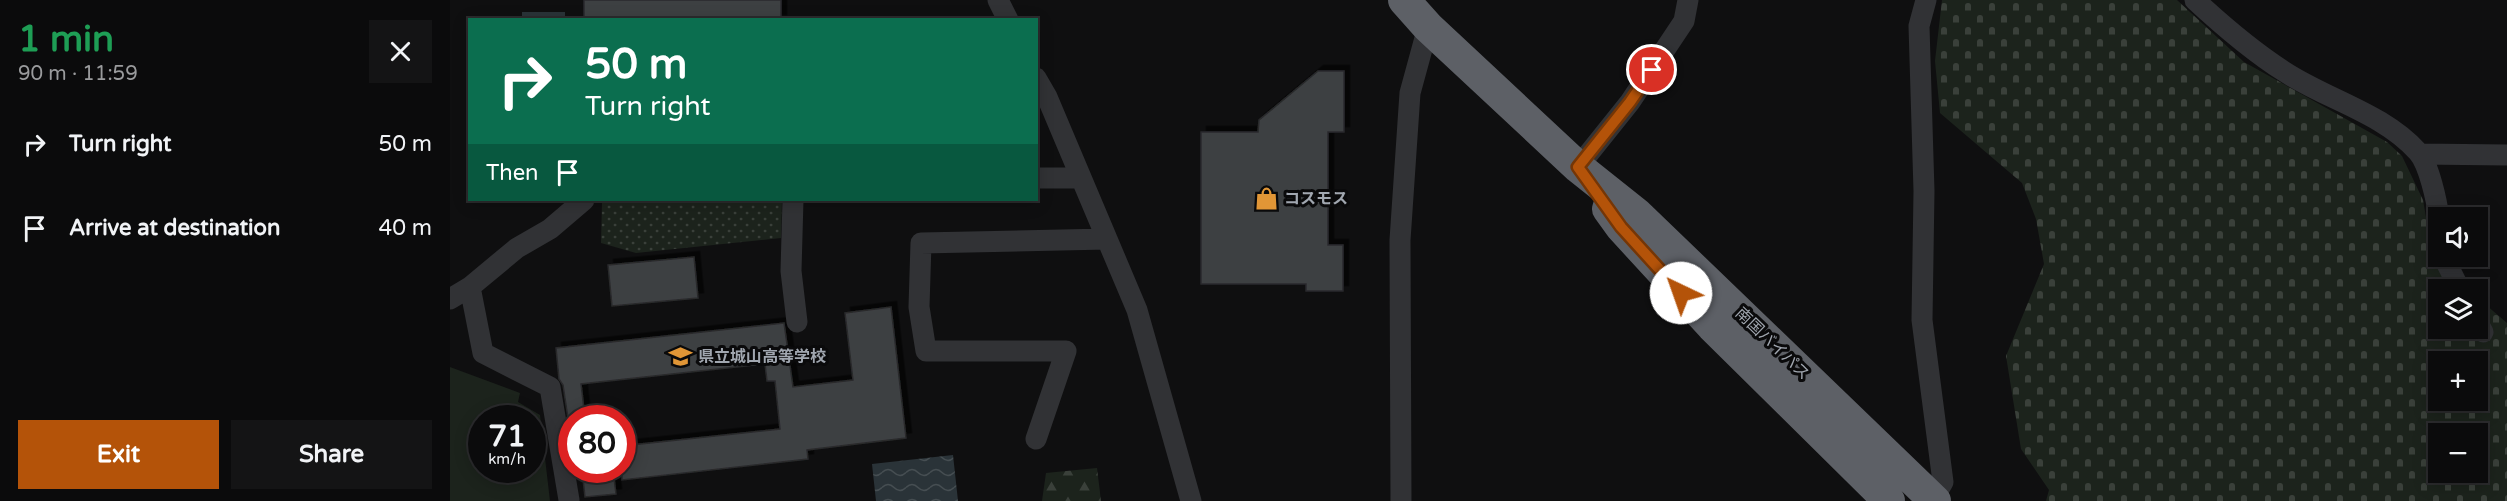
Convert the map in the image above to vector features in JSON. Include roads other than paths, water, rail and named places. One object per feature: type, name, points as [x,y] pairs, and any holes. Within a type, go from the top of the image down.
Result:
[{"type":"highway","name":"南国バイパス","points":[[1404,0],[1428,27],[1578,167],[1637,214],[1933,500]]},
{"type":"highway","name":"南国バイパス","points":[[1578,167],[1621,227],[1712,326],[1888,501]]},
{"type":"street","points":[[998,0],[1007,18]]},
{"type":"street","points":[[1578,167],[1630,102],[1684,21],[1688,0]]},
{"type":"street","points":[[1926,0],[1919,26],[1924,191],[1922,320],[1943,482],[1933,500]]},
{"type":"street","points":[[2195,0],[2228,30],[2285,72],[2386,124],[2420,154],[2437,207]]},
{"type":"street","points":[[1401,501],[1400,240],[1410,93],[1428,27]]},
{"type":"street","points":[[1038,82],[1137,310],[1191,501]]},
{"type":"street","points":[[2420,154],[2507,155]]},
{"type":"street","points":[[1038,178],[1081,178]]},
{"type":"street","points":[[450,300],[517,248],[550,229],[583,201]]},
{"type":"street","points":[[793,201],[791,271],[797,322]]},
{"type":"street","points":[[1036,439],[1066,351],[926,351],[918,307],[921,243],[1107,239]]},
{"type":"street","points":[[470,286],[483,352],[550,387],[569,500]]},
{"type":"water","points":[[522,12],[565,12],[565,18],[522,18]]},
{"type":"water","points":[[953,455],[958,501],[876,501],[872,464]]},
{"type":"place","name":"コスモス","points":[[1266,198]]},
{"type":"place","name":"県立城山高等学校","points":[[680,356]]}]
